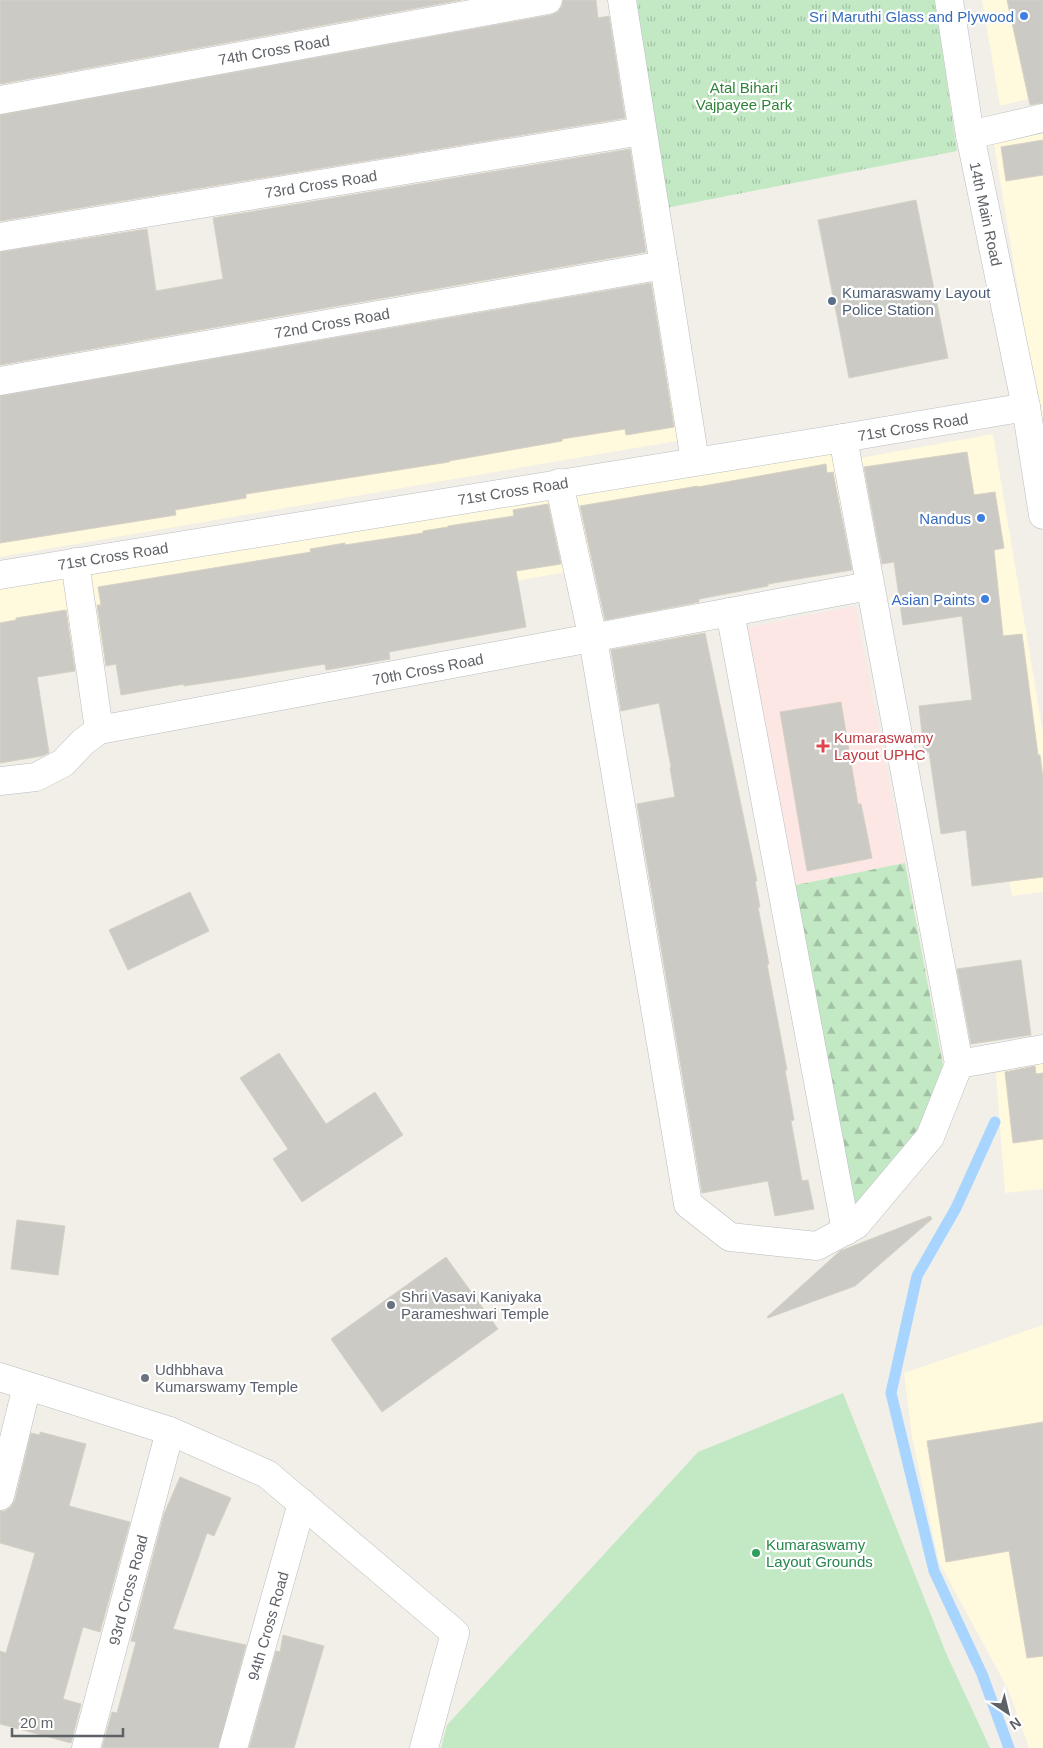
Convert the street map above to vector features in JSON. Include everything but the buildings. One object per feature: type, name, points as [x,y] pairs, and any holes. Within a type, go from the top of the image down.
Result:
[{"type":"street","name":"74th Cross Road","points":[[0,100],[548,0]]},
{"type":"street","points":[[622,0],[695,461]]},
{"type":"street","name":"14th Main Road","points":[[949,0],[970,135],[1026,407],[1043,516]]},
{"type":"street","points":[[970,135],[1043,118]]},
{"type":"street","name":"73rd Cross Road","points":[[0,237],[642,131]]},
{"type":"street","name":"72nd Cross Road","points":[[0,381],[664,265]]},
{"type":"street","name":"71st Cross Road","points":[[0,575],[1026,407]]},
{"type":"street","points":[[559,483],[592,639],[688,1204],[730,1237],[817,1246],[856,1225],[930,1137],[959,1064],[843,438]]},
{"type":"street","points":[[75,562],[99,730]]},
{"type":"street","name":"70th Cross Road","points":[[0,781],[36,777],[63,763],[83,742],[99,730],[869,586]]},
{"type":"street","points":[[730,612],[846,1231]]},
{"type":"street","points":[[959,1064],[1043,1049]]},
{"type":"street","points":[[0,1377],[170,1432],[267,1474],[455,1633],[424,1748]]},
{"type":"street","points":[[0,1496],[28,1386]]},
{"type":"street","name":"93rd Cross Road","points":[[86,1748],[170,1432]]},
{"type":"street","name":"94th Cross Road","points":[[233,1748],[302,1504]]},
{"type":"shaded area","points":[[982,0],[1043,0],[1043,95],[1000,106]]},
{"type":"shaded area","points":[[1043,127],[1043,440],[993,138]]},
{"type":"shaded area","points":[[674,357],[688,439],[0,557],[0,470]]},
{"type":"shaded area","points":[[993,434],[1043,733],[1043,892],[1012,896],[942,493],[872,505],[860,458]]},
{"type":"shaded area","points":[[834,453],[844,518],[586,564],[574,495]]},
{"type":"shaded area","points":[[555,496],[566,572],[0,675],[0,589]]},
{"type":"shaded area","name":"Kumaraswamy Layout UPHC","points":[[855,606],[905,863],[791,886],[741,629]]},
{"type":"shaded area","points":[[1043,1063],[1043,1189],[1005,1193],[996,1073]]},
{"type":"shaded area","points":[[1043,1325],[1043,1748],[1029,1748],[1009,1691],[939,1562],[912,1437],[904,1373]]},
{"type":"green space","name":"Atal Bihari Vajpayee Park","points":[[631,0],[935,0],[957,151],[666,208]]},
{"type":"green space","points":[[905,863],[943,1065],[920,1127],[851,1213],[791,886]]},
{"type":"green space","name":"Kumaraswamy Layout Grounds","points":[[843,1393],[946,1653],[990,1748],[441,1748],[447,1725],[698,1452]]},
{"type":"waterway","points":[[995,1122],[956,1208],[917,1276],[891,1393],[934,1571],[982,1674],[1009,1748]]},
{"type":"place","name":"Sri Maruthi Glass and Plywood","points":[[1024,16]]},
{"type":"place","name":"Kumaraswamy Layout Police Station","points":[[832,301]]},
{"type":"place","name":"Nandus","points":[[981,518]]},
{"type":"place","name":"Asian Paints","points":[[985,599]]},
{"type":"place","name":"Kumaraswamy Layout UPHC","points":[[823,746]]},
{"type":"place","name":"Shri Vasavi Kaniyaka Parameshwari Temple","points":[[391,1305]]},
{"type":"place","name":"Udhbhava Kumarswamy Temple","points":[[145,1378]]},
{"type":"place","name":"Kumaraswamy Layout Grounds","points":[[756,1553]]}]
